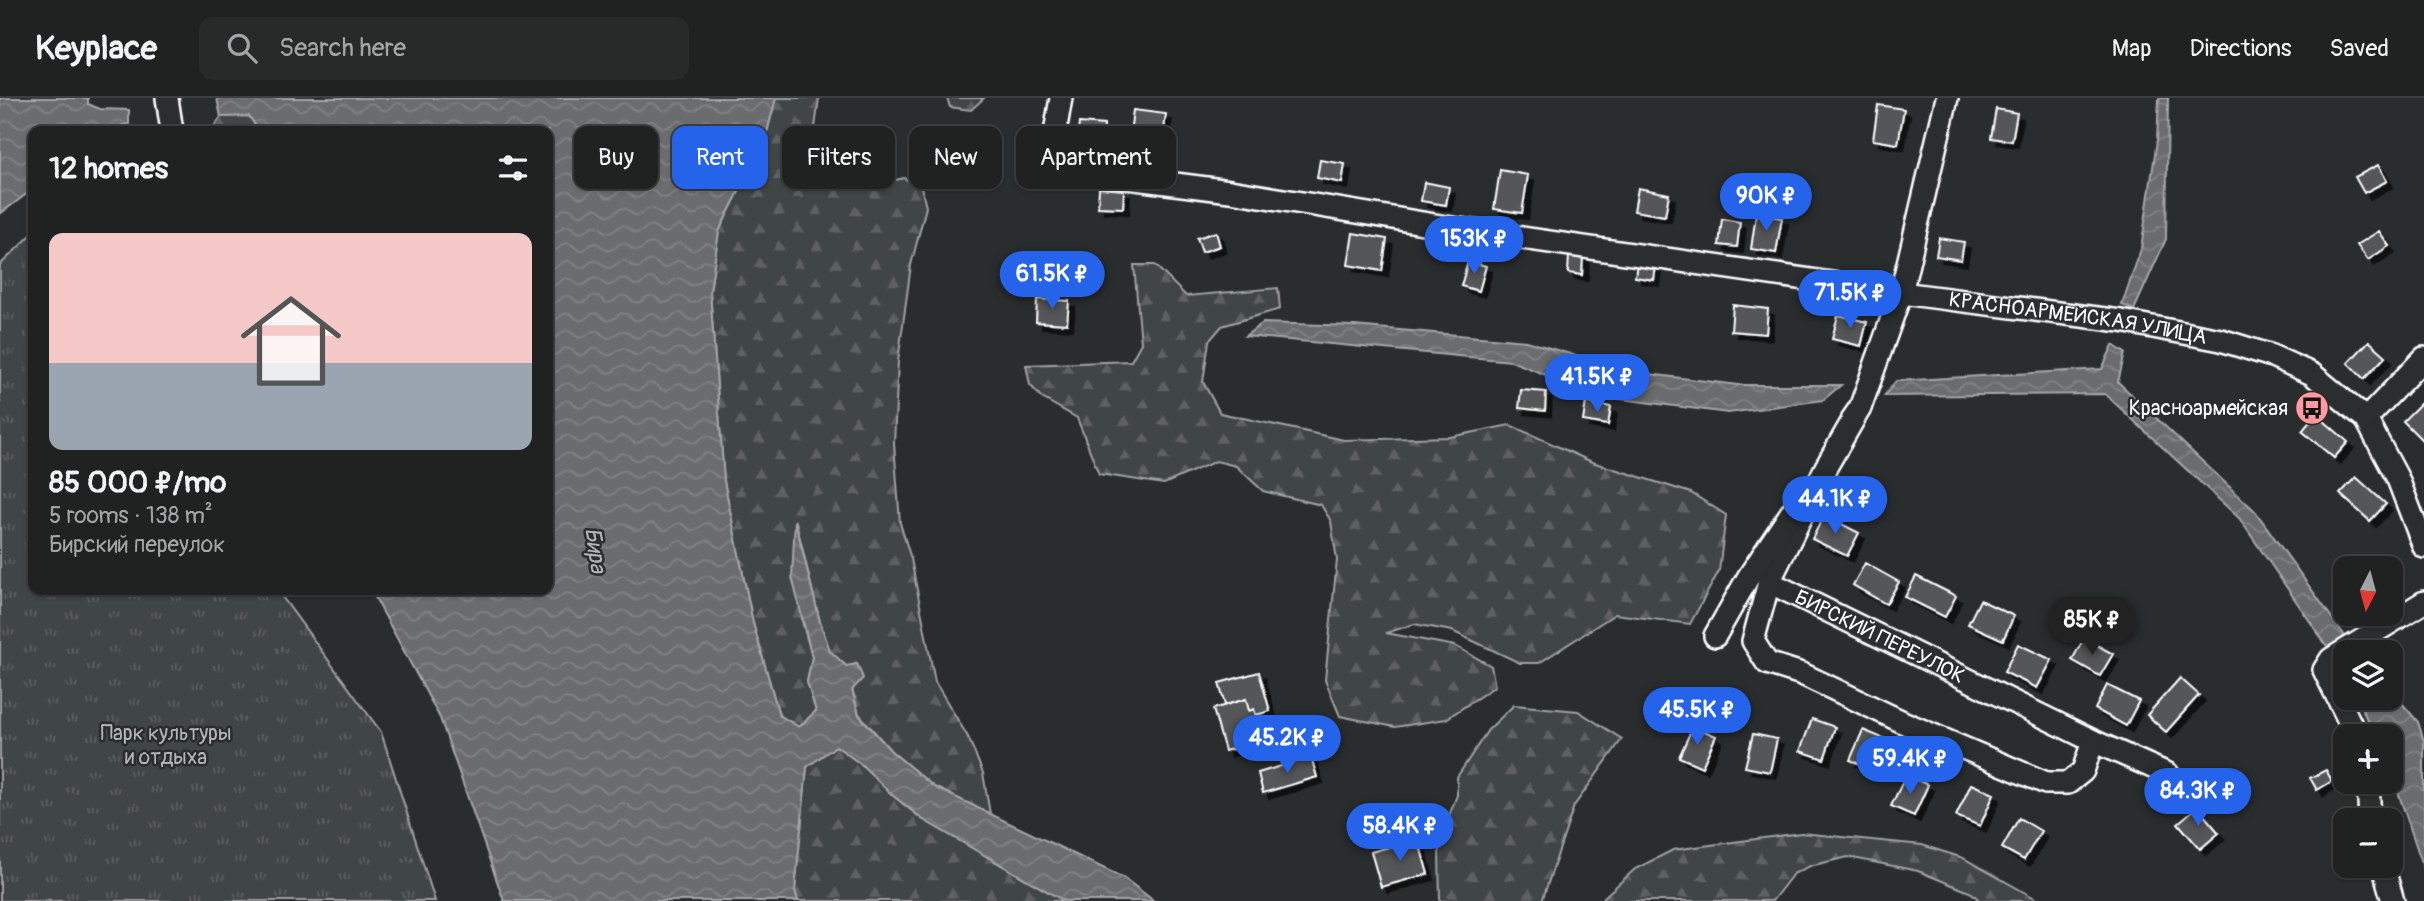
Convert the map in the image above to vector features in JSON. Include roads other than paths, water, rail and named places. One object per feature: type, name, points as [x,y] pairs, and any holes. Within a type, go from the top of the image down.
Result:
[{"type":"street","points":[[167,98],[171,126]]},
{"type":"street","name":"КРАСНОАРМЕЙСКАЯ УЛИЦА","points":[[1060,98],[1049,167],[1230,191],[1466,230],[1901,293],[2121,321],[2221,340],[2272,356],[2312,374],[2366,419],[2398,479],[2424,547]]},
{"type":"street","points":[[1715,636],[1749,576],[1860,408],[1901,293],[1947,98]]},
{"type":"street","points":[[2366,419],[2424,358]]},
{"type":"street","name":"БИРСКИЙ ПЕРЕУЛОК","points":[[1860,408],[1826,467],[1769,582],[2093,741],[2168,774]]},
{"type":"street","points":[[1769,582],[1753,641],[1767,663],[1802,674],[1907,724],[2046,783],[2068,783],[2083,771],[2093,741]]},
{"type":"street","points":[[2351,724],[2324,670],[2331,659],[2424,602]]},
{"type":"street","points":[[2386,878],[2393,901]]},
{"type":"water","points":[[0,98],[88,98],[88,104],[100,109],[129,110],[129,124],[120,126],[28,126],[28,193],[0,214]]},
{"type":"water","name":"Бира","points":[[217,98],[776,98],[768,129],[768,126],[672,126],[672,189],[740,189],[719,231],[710,291],[724,481],[753,623],[779,715],[799,727],[816,711],[807,682],[812,657],[792,577],[795,520],[820,622],[830,651],[846,666],[857,664],[863,678],[852,690],[859,715],[891,751],[934,787],[1124,878],[1154,901],[1064,901],[922,819],[891,794],[862,765],[836,746],[807,767],[795,890],[798,901],[504,901],[440,718],[374,595],[553,595],[553,126],[256,126],[249,116],[221,117]]},
{"type":"water","points":[[2159,98],[2168,98],[2166,239],[2134,310],[2122,305],[2141,249],[2157,140]]},
{"type":"water","points":[[1263,323],[1354,326],[1526,341],[1632,372],[1738,385],[1841,385],[1823,400],[1728,413],[1598,396],[1511,361],[1245,336]]},
{"type":"water","points":[[2113,345],[2125,353],[2118,382],[2255,511],[2333,619],[2333,626],[2338,626],[2345,636],[2340,640],[2333,640],[2333,646],[2329,649],[2239,518],[2105,394],[1884,396],[1896,381],[2102,369]]},
{"type":"water","points":[[2403,704],[2418,722],[2424,741],[2424,869],[2399,794],[2403,794],[2403,724],[2369,724],[2363,710],[2403,710]]},
{"type":"place","name":"Красноармейская","points":[[2312,408]]},
{"type":"park label","name":"Парк культуры и отдыха","points":[[166,745]]}]
